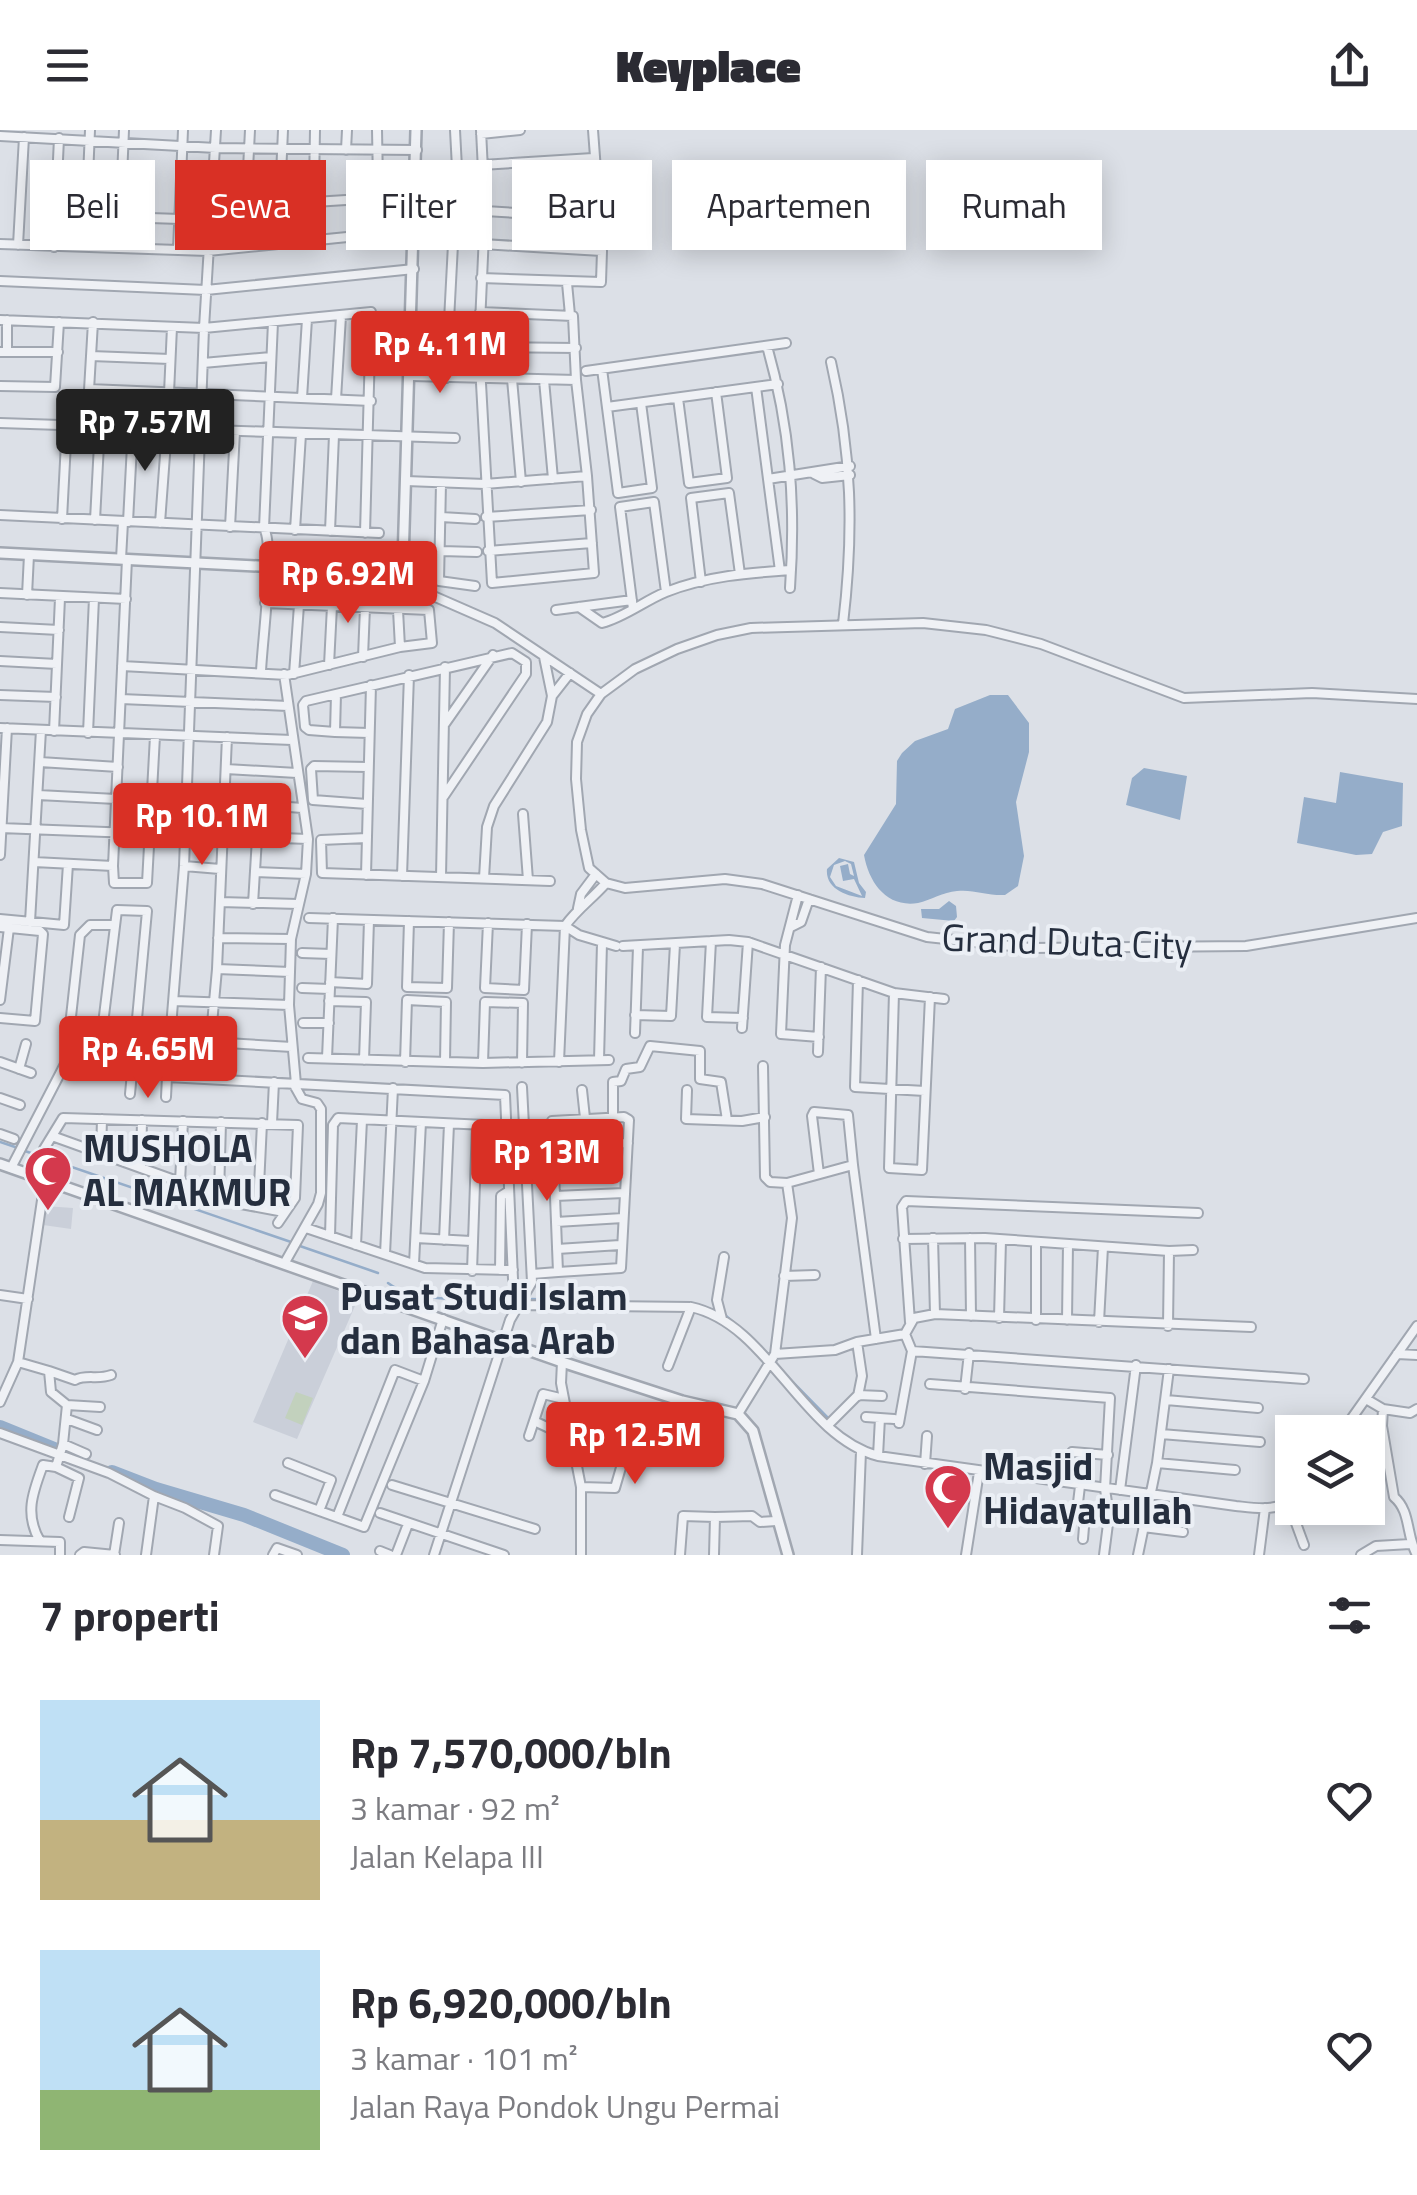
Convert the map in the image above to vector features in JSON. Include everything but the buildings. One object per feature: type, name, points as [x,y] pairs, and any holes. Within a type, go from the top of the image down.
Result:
[{"type":"street","points":[[122,160],[124,130]]},
{"type":"street","points":[[182,160],[183,130]]},
{"type":"street","points":[[166,1097],[184,866],[204,328],[216,130]]},
{"type":"street","points":[[248,160],[250,130]]},
{"type":"street","points":[[282,160],[283,130]]},
{"type":"street","points":[[314,160],[315,130]]},
{"type":"street","points":[[346,150],[347,130]]},
{"type":"street","points":[[377,130],[378,160]]},
{"type":"street","points":[[416,130],[417,160]]},
{"type":"street","points":[[454,130],[456,160]]},
{"type":"street","points":[[480,160],[481,132],[520,130]]},
{"type":"street","points":[[572,160],[593,158],[593,130]]},
{"type":"street","points":[[89,160],[90,134]]},
{"type":"street","points":[[0,136],[59,138],[90,134],[122,142],[216,148],[417,150]]},
{"type":"street","points":[[18,245],[24,137]]},
{"type":"street","points":[[58,160],[59,138]]},
{"type":"street","points":[[0,244],[30,245]]},
{"type":"street","points":[[481,278],[602,282],[602,251],[492,245]]},
{"type":"street","points":[[178,250],[220,250]]},
{"type":"street","points":[[415,250],[403,562],[422,590]]},
{"type":"street","points":[[446,378],[453,250]]},
{"type":"street","points":[[482,250],[475,378],[492,583],[594,573],[592,510],[568,282]]},
{"type":"street","points":[[0,281],[206,290],[414,269]]},
{"type":"street","points":[[58,352],[3,352],[4,320],[204,328],[370,312],[374,316],[365,533]]},
{"type":"street","points":[[480,312],[570,315]]},
{"type":"street","points":[[336,400],[341,316]]},
{"type":"street","points":[[302,398],[307,319]]},
{"type":"street","points":[[0,386],[56,387],[59,322]]},
{"type":"street","points":[[87,424],[93,322]]},
{"type":"street","points":[[260,672],[267,566],[268,534],[264,528],[273,322]]},
{"type":"street","points":[[169,393],[172,327]]},
{"type":"street","points":[[586,371],[786,344]]},
{"type":"street","points":[[767,346],[778,384],[792,475],[790,588]]},
{"type":"street","points":[[479,347],[576,348]]},
{"type":"street","points":[[91,356],[170,359]]},
{"type":"street","points":[[203,363],[271,357]]},
{"type":"street","points":[[831,362],[850,471],[851,538],[843,624]]},
{"type":"street","points":[[602,369],[618,492],[652,488],[641,402]]},
{"type":"street","points":[[410,376],[576,380]]},
{"type":"street","points":[[512,379],[520,482]]},
{"type":"street","points":[[544,380],[552,479]]},
{"type":"street","points":[[607,407],[778,384]]},
{"type":"street","points":[[756,386],[780,571]]},
{"type":"street","points":[[89,389],[371,401]]},
{"type":"street","points":[[678,398],[689,483],[727,478],[716,392]]},
{"type":"street","points":[[0,423],[455,438]]},
{"type":"street","points":[[62,519],[67,423]]},
{"type":"street","points":[[95,520],[100,425]]},
{"type":"street","points":[[133,426],[124,559],[126,599],[113,883],[146,884],[155,736]]},
{"type":"street","points":[[160,524],[167,428]]},
{"type":"street","points":[[230,527],[235,431]]},
{"type":"street","points":[[296,530],[301,434]]},
{"type":"street","points":[[330,531],[334,435]]},
{"type":"street","points":[[768,479],[814,474],[821,469],[850,471]]},
{"type":"street","points":[[406,481],[485,484],[587,476]]},
{"type":"street","points":[[441,482],[440,582],[475,586]]},
{"type":"street","points":[[702,582],[691,498],[729,493],[740,574]]},
{"type":"street","points":[[633,605],[620,506],[654,502],[666,592]]},
{"type":"street","points":[[486,517],[592,510]]},
{"type":"street","points":[[0,516],[379,533]]},
{"type":"street","points":[[441,517],[475,519]]},
{"type":"street","points":[[488,551],[592,543]]},
{"type":"street","points":[[441,551],[477,552]]},
{"type":"street","points":[[0,554],[387,572],[403,562]]},
{"type":"street","points":[[26,595],[29,555]]},
{"type":"street","points":[[579,607],[602,622],[633,605],[702,582],[791,570]]},
{"type":"street","points":[[387,572],[495,623],[601,694]]},
{"type":"street","points":[[0,593],[126,599]]},
{"type":"street","points":[[54,731],[60,598]]},
{"type":"street","points":[[88,733],[94,598]]},
{"type":"street","points":[[122,666],[294,674],[400,647],[432,643],[428,610],[265,603]]},
{"type":"street","points":[[556,610],[633,605]]},
{"type":"street","points":[[294,674],[299,606]]},
{"type":"street","points":[[330,665],[332,606]]},
{"type":"street","points":[[363,658],[365,608]]},
{"type":"street","points":[[398,610],[400,647]]},
{"type":"street","points":[[578,908],[606,883],[589,868],[584,851],[576,759],[577,742],[587,714],[601,694],[635,669],[718,635],[751,628],[923,624],[986,630],[1041,644],[1184,698],[1312,693],[1417,698]]},
{"type":"street","points":[[0,627],[59,630]]},
{"type":"street","points":[[369,733],[308,730],[304,727],[303,705],[306,701],[494,655],[512,653],[526,662],[526,674],[444,796]]},
{"type":"street","points":[[444,726],[494,655]]},
{"type":"street","points":[[544,658],[552,696]]},
{"type":"street","points":[[0,661],[57,664]]},
{"type":"street","points":[[441,877],[445,666]]},
{"type":"street","points":[[484,878],[490,816],[503,789],[542,732],[552,696],[570,673]]},
{"type":"street","points":[[284,674],[308,840],[290,972],[294,1083],[302,1098],[321,1109],[321,1192],[284,1264]]},
{"type":"street","points":[[402,876],[409,676]]},
{"type":"street","points":[[366,875],[371,685]]},
{"type":"street","points":[[0,694],[56,697]]},
{"type":"street","points":[[335,732],[336,694]]},
{"type":"street","points":[[121,699],[288,706]]},
{"type":"street","points":[[0,855],[4,728],[292,740]]},
{"type":"street","points":[[30,922],[42,730]]},
{"type":"street","points":[[208,1079],[227,737]]},
{"type":"street","points":[[40,762],[118,767]]},
{"type":"street","points":[[367,804],[314,800],[311,769],[368,767]]},
{"type":"street","points":[[226,769],[297,774]]},
{"type":"street","points":[[38,794],[116,799]]},
{"type":"street","points":[[224,802],[302,808]]},
{"type":"street","points":[[523,814],[528,880]]},
{"type":"street","points":[[1,828],[185,836]]},
{"type":"street","points":[[223,836],[308,840]]},
{"type":"street","points":[[253,904],[257,838]]},
{"type":"street","points":[[367,838],[324,839],[319,843],[322,873],[550,881]]},
{"type":"street","points":[[34,862],[112,866]]},
{"type":"street","points":[[0,919],[65,924],[68,864]]},
{"type":"street","points":[[184,866],[220,868]]},
{"type":"street","points":[[255,872],[306,874]]},
{"type":"street","points":[[559,1062],[565,926],[596,874]]},
{"type":"street","name":"Grand Duta City","points":[[606,883],[625,888],[725,880],[762,884],[927,937],[1030,948],[1246,946],[1417,918]]},
{"type":"street","points":[[798,895],[784,953],[781,1034],[819,1036]]},
{"type":"street","points":[[791,927],[801,922],[809,899]]},
{"type":"street","points":[[220,902],[298,904]]},
{"type":"street","points":[[102,1032],[118,909],[161,912]]},
{"type":"street","points":[[130,1094],[148,911]]},
{"type":"street","points":[[310,918],[565,926],[602,944],[619,946],[748,942],[894,993],[944,998]]},
{"type":"street","points":[[327,1058],[333,918]]},
{"type":"street","points":[[302,988],[367,984],[369,920]]},
{"type":"street","points":[[409,921],[407,987],[447,988],[449,922]]},
{"type":"street","points":[[488,923],[485,988],[524,990],[527,924]]},
{"type":"street","points":[[114,925],[90,925],[80,936],[66,1062],[5,1166],[562,1362],[738,1414],[753,1431],[788,1555]]},
{"type":"street","points":[[0,1000],[4,928],[40,931],[43,934],[34,1023],[0,1018]]},
{"type":"street","points":[[218,938],[292,939]]},
{"type":"street","points":[[711,941],[707,1016],[743,1018]]},
{"type":"street","points":[[742,1028],[748,942]]},
{"type":"street","points":[[598,1060],[602,944]]},
{"type":"street","points":[[636,1015],[672,1016],[676,944]]},
{"type":"street","points":[[635,1033],[638,947]]},
{"type":"street","points":[[302,953],[331,954]]},
{"type":"street","points":[[818,1052],[821,967]]},
{"type":"street","points":[[217,969],[290,972]]},
{"type":"street","points":[[858,980],[855,1086],[926,1092]]},
{"type":"street","points":[[894,993],[889,1168],[922,1170],[930,997]]},
{"type":"street","points":[[405,1062],[407,1000],[446,1002],[444,1062]]},
{"type":"street","points":[[174,1001],[289,1005]]},
{"type":"street","points":[[330,1001],[366,1002],[364,1060]]},
{"type":"street","points":[[484,1063],[485,1002],[524,1003],[522,1062]]},
{"type":"street","points":[[303,1023],[328,1024]]},
{"type":"street","points":[[70,1028],[135,1036]]},
{"type":"street","points":[[210,1042],[292,1047]]},
{"type":"street","points":[[18,1069],[26,1044]]},
{"type":"street","points":[[613,1117],[613,1082],[621,1081],[626,1069],[640,1068],[648,1049],[655,1045],[700,1051],[700,1079],[721,1082],[727,1120]]},
{"type":"street","points":[[308,1058],[484,1063],[609,1060]]},
{"type":"street","points":[[0,1062],[31,1073]]},
{"type":"street","points":[[66,1062],[131,1069]]},
{"type":"street","points":[[763,1066],[765,1179],[788,1183],[853,1165]]},
{"type":"street","points":[[167,1077],[504,1094],[513,1275],[500,1270],[430,1269],[309,1229]]},
{"type":"street","points":[[258,1207],[274,1082]]},
{"type":"street","points":[[385,1254],[393,1088]]},
{"type":"street","points":[[434,1555],[504,1340],[518,1304],[530,1288],[522,1088]]},
{"type":"street","points":[[582,1090],[585,1118]]},
{"type":"street","points":[[688,1090],[686,1119],[765,1117]]},
{"type":"street","points":[[0,1098],[20,1105]]},
{"type":"street","points":[[819,1174],[813,1113],[848,1114],[876,1338]]},
{"type":"street","points":[[44,1149],[64,1115],[310,1126]]},
{"type":"street","points":[[101,1154],[102,1118]]},
{"type":"street","points":[[330,1236],[334,1122],[340,1118],[506,1126]]},
{"type":"street","points":[[532,1274],[620,1269],[629,1119],[554,1119],[558,1272]]},
{"type":"street","points":[[141,1168],[142,1120]]},
{"type":"street","points":[[356,1245],[362,1120]]},
{"type":"street","points":[[180,1182],[182,1121]]},
{"type":"street","points":[[219,1196],[221,1122]]},
{"type":"street","points":[[414,1264],[421,1122]]},
{"type":"street","points":[[444,1240],[449,1124]]},
{"type":"street","points":[[472,1271],[476,1124]]},
{"type":"street","points":[[278,1222],[295,1195],[298,1125]]},
{"type":"street","points":[[0,1134],[18,1146]]},
{"type":"street","points":[[52,1136],[219,1196],[284,1212]]},
{"type":"street","points":[[553,1145],[628,1143]]},
{"type":"street","points":[[526,1173],[625,1167]]},
{"type":"street","points":[[0,1402],[18,1362],[45,1180]]},
{"type":"street","points":[[738,1414],[771,1358],[780,1328],[792,1205],[788,1183]]},
{"type":"street","points":[[500,1270],[501,1196],[509,1192]]},
{"type":"street","points":[[555,1196],[624,1194]]},
{"type":"street","points":[[910,1324],[902,1204],[908,1200],[1198,1214]]},
{"type":"street","points":[[556,1222],[622,1218]]},
{"type":"street","points":[[416,1238],[471,1240]]},
{"type":"street","points":[[904,1238],[1193,1250]]},
{"type":"street","points":[[933,1238],[935,1314]]},
{"type":"street","points":[[970,1238],[971,1316]]},
{"type":"street","points":[[999,1318],[1001,1240]]},
{"type":"street","points":[[1036,1242],[1036,1320]]},
{"type":"street","points":[[1067,1320],[1068,1244]]},
{"type":"street","points":[[557,1248],[620,1245]]},
{"type":"street","points":[[1099,1322],[1102,1247]]},
{"type":"street","points":[[1168,1326],[1169,1251]]},
{"type":"street","points":[[722,1319],[717,1300],[724,1257]]},
{"type":"street","points":[[784,1276],[816,1275]]},
{"type":"street","points":[[0,1295],[28,1298]]},
{"type":"street","points":[[518,1304],[691,1307],[722,1319],[771,1358],[828,1426],[861,1452],[1080,1486],[1275,1506]]},
{"type":"street","points":[[668,1366],[691,1307]]},
{"type":"street","points":[[866,1416],[897,1421],[912,1350],[906,1334],[918,1316],[1252,1327]]},
{"type":"street","points":[[275,1495],[364,1527],[424,1382],[444,1319]]},
{"type":"street","points":[[1354,1415],[1417,1326]]},
{"type":"street","points":[[771,1358],[839,1349],[906,1334]]},
{"type":"street","points":[[828,1426],[858,1396],[862,1376],[857,1342]]},
{"type":"street","points":[[912,1350],[1304,1378]]},
{"type":"street","points":[[965,1389],[969,1353]]},
{"type":"street","points":[[1398,1354],[1417,1355]]},
{"type":"street","points":[[18,1362],[75,1380],[111,1375]]},
{"type":"street","points":[[562,1362],[564,1399],[580,1488],[581,1555]]},
{"type":"street","points":[[1120,1489],[1136,1365]]},
{"type":"street","points":[[1138,1555],[1161,1434],[1168,1369]]},
{"type":"street","points":[[337,1517],[394,1370],[424,1382]]},
{"type":"street","points":[[49,1371],[53,1396],[66,1405],[100,1407]]},
{"type":"street","points":[[930,1384],[1107,1397],[1112,1401],[1104,1555]]},
{"type":"street","points":[[529,1436],[543,1394],[564,1399]]},
{"type":"street","points":[[858,1396],[882,1396]]},
{"type":"street","points":[[1366,1398],[1383,1409],[1410,1413],[1417,1409]]},
{"type":"street","points":[[679,1415],[682,1400]]},
{"type":"street","points":[[1166,1400],[1258,1408]]},
{"type":"street","points":[[56,1468],[67,1419],[66,1405]]},
{"type":"street","points":[[1383,1409],[1382,1426],[1394,1497],[1403,1504],[1410,1544],[1417,1555]]},
{"type":"street","points":[[879,1452],[880,1418]]},
{"type":"street","points":[[67,1419],[96,1430]]},
{"type":"street","points":[[534,1422],[564,1435]]},
{"type":"street","points":[[580,1488],[615,1488],[622,1464],[635,1465],[652,1427]]},
{"type":"street","points":[[0,1433],[86,1454]]},
{"type":"street","points":[[1161,1434],[1260,1442]]},
{"type":"street","points":[[925,1464],[927,1436]]},
{"type":"street","points":[[62,1449],[218,1526],[214,1555]]},
{"type":"street","points":[[858,1555],[861,1452]]},
{"type":"street","points":[[1072,1452],[1108,1455]]},
{"type":"street","points":[[1156,1462],[1235,1470]]},
{"type":"street","points":[[288,1463],[331,1480],[319,1511]]},
{"type":"street","points":[[40,1541],[30,1518],[32,1492],[42,1464],[79,1478],[70,1518]]},
{"type":"street","points":[[966,1555],[979,1472]]},
{"type":"street","points":[[392,1485],[535,1529]]},
{"type":"street","points":[[1080,1486],[1077,1511],[1109,1516]]},
{"type":"street","points":[[146,1555],[154,1496]]},
{"type":"street","points":[[1259,1555],[1265,1508]]},
{"type":"street","points":[[380,1513],[504,1555]]},
{"type":"street","points":[[1083,1539],[1087,1514]]},
{"type":"street","points":[[680,1555],[681,1516],[752,1516],[760,1522],[776,1521]]},
{"type":"street","points":[[714,1555],[716,1516]]},
{"type":"street","points":[[80,1555],[115,1555],[119,1523]]},
{"type":"street","points":[[380,1551],[393,1555],[408,1524]]},
{"type":"street","points":[[1297,1525],[1304,1546]]},
{"type":"street","points":[[1143,1526],[1183,1532]]},
{"type":"street","points":[[0,1540],[62,1542],[60,1555]]},
{"type":"street","points":[[1361,1555],[1379,1546],[1410,1544]]},
{"type":"street","points":[[273,1555],[277,1548],[296,1555]]},
{"type":"shaded area","points":[[45,1206],[73,1208],[71,1229],[43,1225]]},
{"type":"shaded area","name":"Pusat Studi Islam dan Bahasa Arab","points":[[313,1281],[358,1299],[297,1439],[253,1422]]},
{"type":"green space","points":[[296,1392],[313,1398],[302,1425],[285,1418]]},
{"type":"water","points":[[990,695],[1008,695],[1029,723],[1029,752],[1016,802],[1024,856],[1018,886],[1005,895],[957,891],[918,903],[897,902],[875,884],[864,855],[896,804],[897,761],[915,741],[948,729],[955,709]]},
{"type":"water","points":[[1144,768],[1187,776],[1180,820],[1126,805],[1132,778]]},
{"type":"water","points":[[1340,772],[1403,783],[1402,826],[1383,832],[1372,854],[1356,855],[1297,843],[1304,797],[1336,803]]},
{"type":"water","points":[[839,858],[854,862],[865,898],[834,887],[827,876],[827,869]],"holes":[[[845,861],[851,864],[854,876],[848,864],[840,866],[843,881],[854,879],[862,896],[836,886],[830,877],[834,865]]]},
{"type":"water","points":[[949,901],[956,906],[954,921],[922,918],[921,909],[939,909]]},
{"type":"waterway","points":[[0,1142],[18,1148]]},
{"type":"waterway","points":[[25,1151],[291,1242]]},
{"type":"waterway","points":[[297,1245],[378,1273]]},
{"type":"waterway","points":[[388,1283],[430,1297],[512,1298]]},
{"type":"waterway","points":[[532,1299],[620,1302]]},
{"type":"waterway","points":[[698,1306],[714,1310]]},
{"type":"waterway","points":[[725,1315],[745,1332]]},
{"type":"waterway","points":[[778,1367],[828,1418]]},
{"type":"waterway","points":[[0,1427],[64,1453]]},
{"type":"waterway","points":[[112,1472],[244,1515],[343,1555]]},
{"type":"place","name":"MUSHOLA AL MAKMUR","points":[[48,1212]]},
{"type":"place","name":"Pusat Studi Islam dan Bahasa Arab","points":[[305,1360]]},
{"type":"place","name":"Masjid Hidayatullah","points":[[948,1530]]}]
